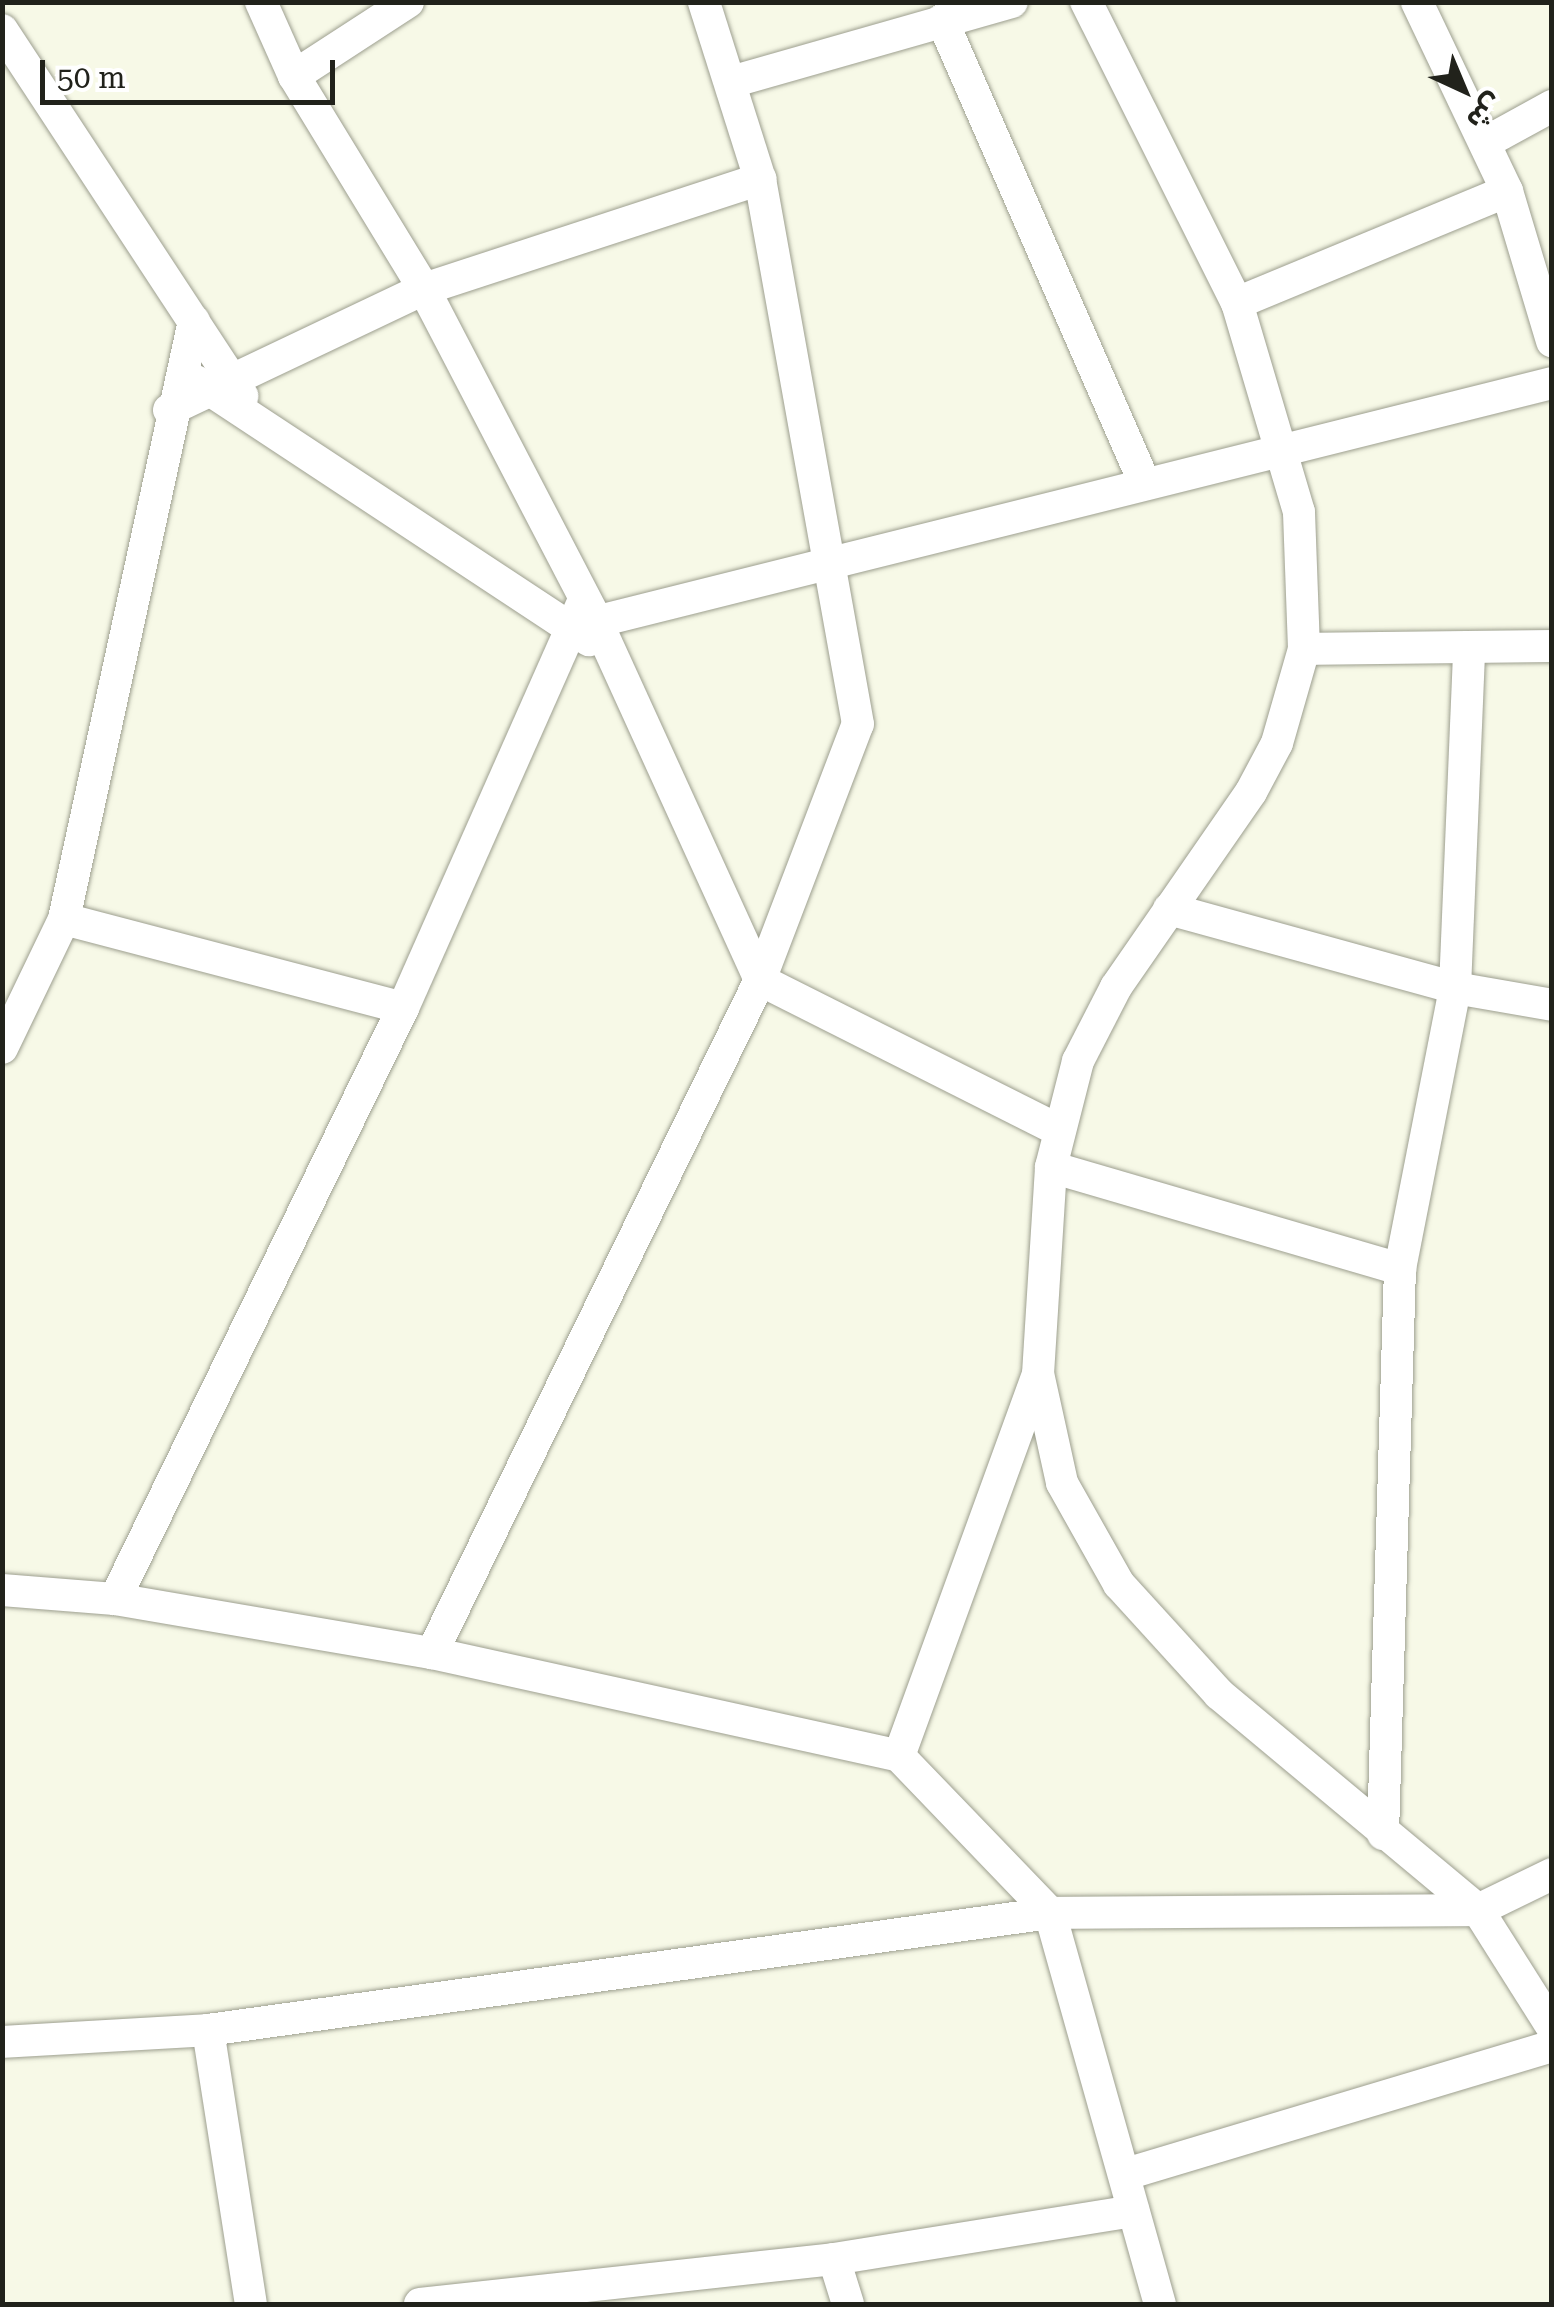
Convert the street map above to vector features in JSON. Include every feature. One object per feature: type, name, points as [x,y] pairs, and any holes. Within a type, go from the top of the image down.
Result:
[{"type":"street","points":[[261,2],[294,76],[424,289],[584,616],[612,655],[760,980],[1056,1128]]},
{"type":"street","points":[[294,76],[408,2]]},
{"type":"street","points":[[432,1653],[760,980],[858,724],[832,560],[760,179],[704,2]]},
{"type":"street","points":[[731,82],[1012,2]]},
{"type":"street","points":[[1086,2],[1238,304],[1287,450],[1305,568],[1304,649],[1277,743],[1094,1027],[1056,1128],[1038,1374],[1062,1484],[1119,1584],[1219,1694],[1478,1910],[1550,2027],[1126,2174]]},
{"type":"street","points":[[1416,2],[1490,140],[1552,341]]},
{"type":"street","points":[[942,20],[1145,484]]},
{"type":"street","points":[[2,30],[194,321],[220,385]]},
{"type":"street","points":[[1490,140],[1552,106]]},
{"type":"street","points":[[168,410],[424,289],[760,179]]},
{"type":"street","points":[[1238,304],[1507,191]]},
{"type":"street","points":[[2,1048],[64,918],[168,410],[194,321]]},
{"type":"street","points":[[180,370],[220,385],[262,424],[584,616],[832,560],[1552,383]]},
{"type":"street","points":[[115,1599],[404,1008],[584,616]]},
{"type":"street","points":[[1304,649],[1552,646]]},
{"type":"street","points":[[1384,1834],[1400,1269],[1454,988],[1469,648]]},
{"type":"street","points":[[1168,909],[1454,988],[1552,1005]]},
{"type":"street","points":[[64,918],[404,1008]]},
{"type":"street","points":[[1051,1167],[1400,1269]]},
{"type":"street","points":[[899,1756],[1038,1374]]},
{"type":"street","points":[[2,1590],[115,1599],[432,1653],[899,1756],[1050,1913],[1160,2304]]},
{"type":"street","points":[[2,2042],[208,2030],[1050,1913],[1478,1910],[1552,1874]]},
{"type":"street","points":[[208,2030],[251,2304]]},
{"type":"street","points":[[420,2304],[534,2300],[1134,2212]]},
{"type":"street","points":[[834,2259],[848,2304]]}]
